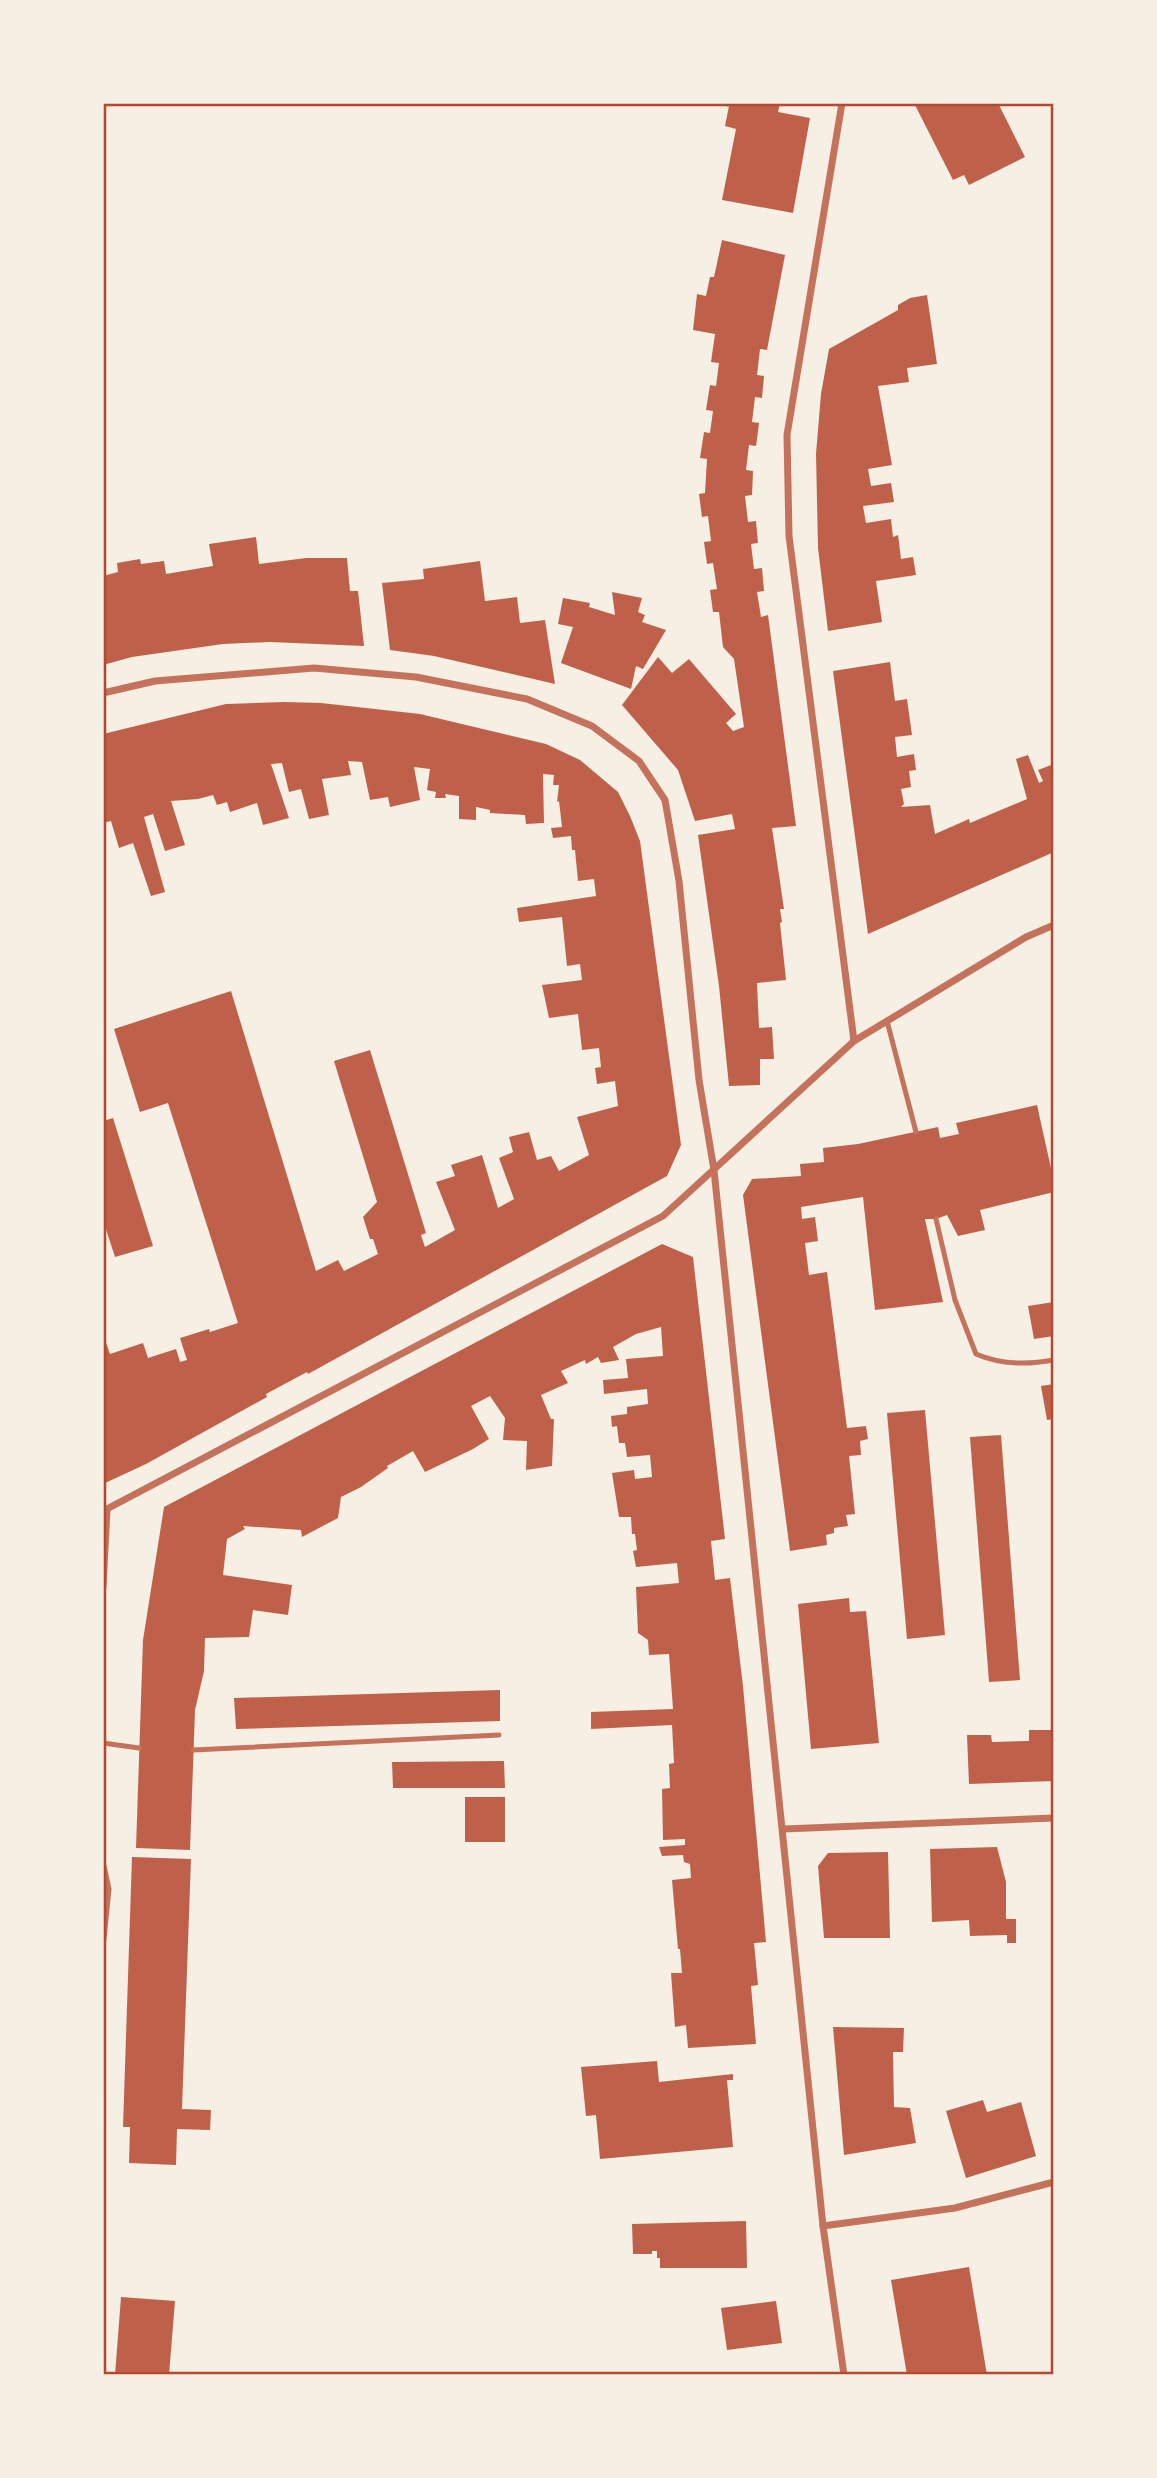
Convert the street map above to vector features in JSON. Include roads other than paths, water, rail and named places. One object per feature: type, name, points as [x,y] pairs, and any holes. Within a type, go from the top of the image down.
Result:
[{"type":"street","points":[[842,103],[787,435],[789,536],[854,1041]]},
{"type":"street","points":[[103,694],[155,681],[314,668],[416,677],[527,699],[592,726],[639,761],[665,800],[679,881],[699,1080],[714,1170],[823,2226],[844,2375]]},
{"type":"street","points":[[103,1586],[105,1510],[663,1216],[854,1041],[1026,937],[1054,925]]},
{"type":"street","points":[[784,1829],[1054,1818]]},
{"type":"street","points":[[103,1866],[107,1889],[103,1939]]},
{"type":"street","points":[[823,2226],[955,2208],[1054,2182]]},
{"type":"lane","points":[[887,1021],[916,1132]]},
{"type":"lane","points":[[936,1219],[955,1300],[976,1354],[995,1362],[1037,1363],[1054,1360]]},
{"type":"lane","points":[[193,1750],[499,1735]]},
{"type":"lane","points":[[103,1744],[139,1748]]}]
